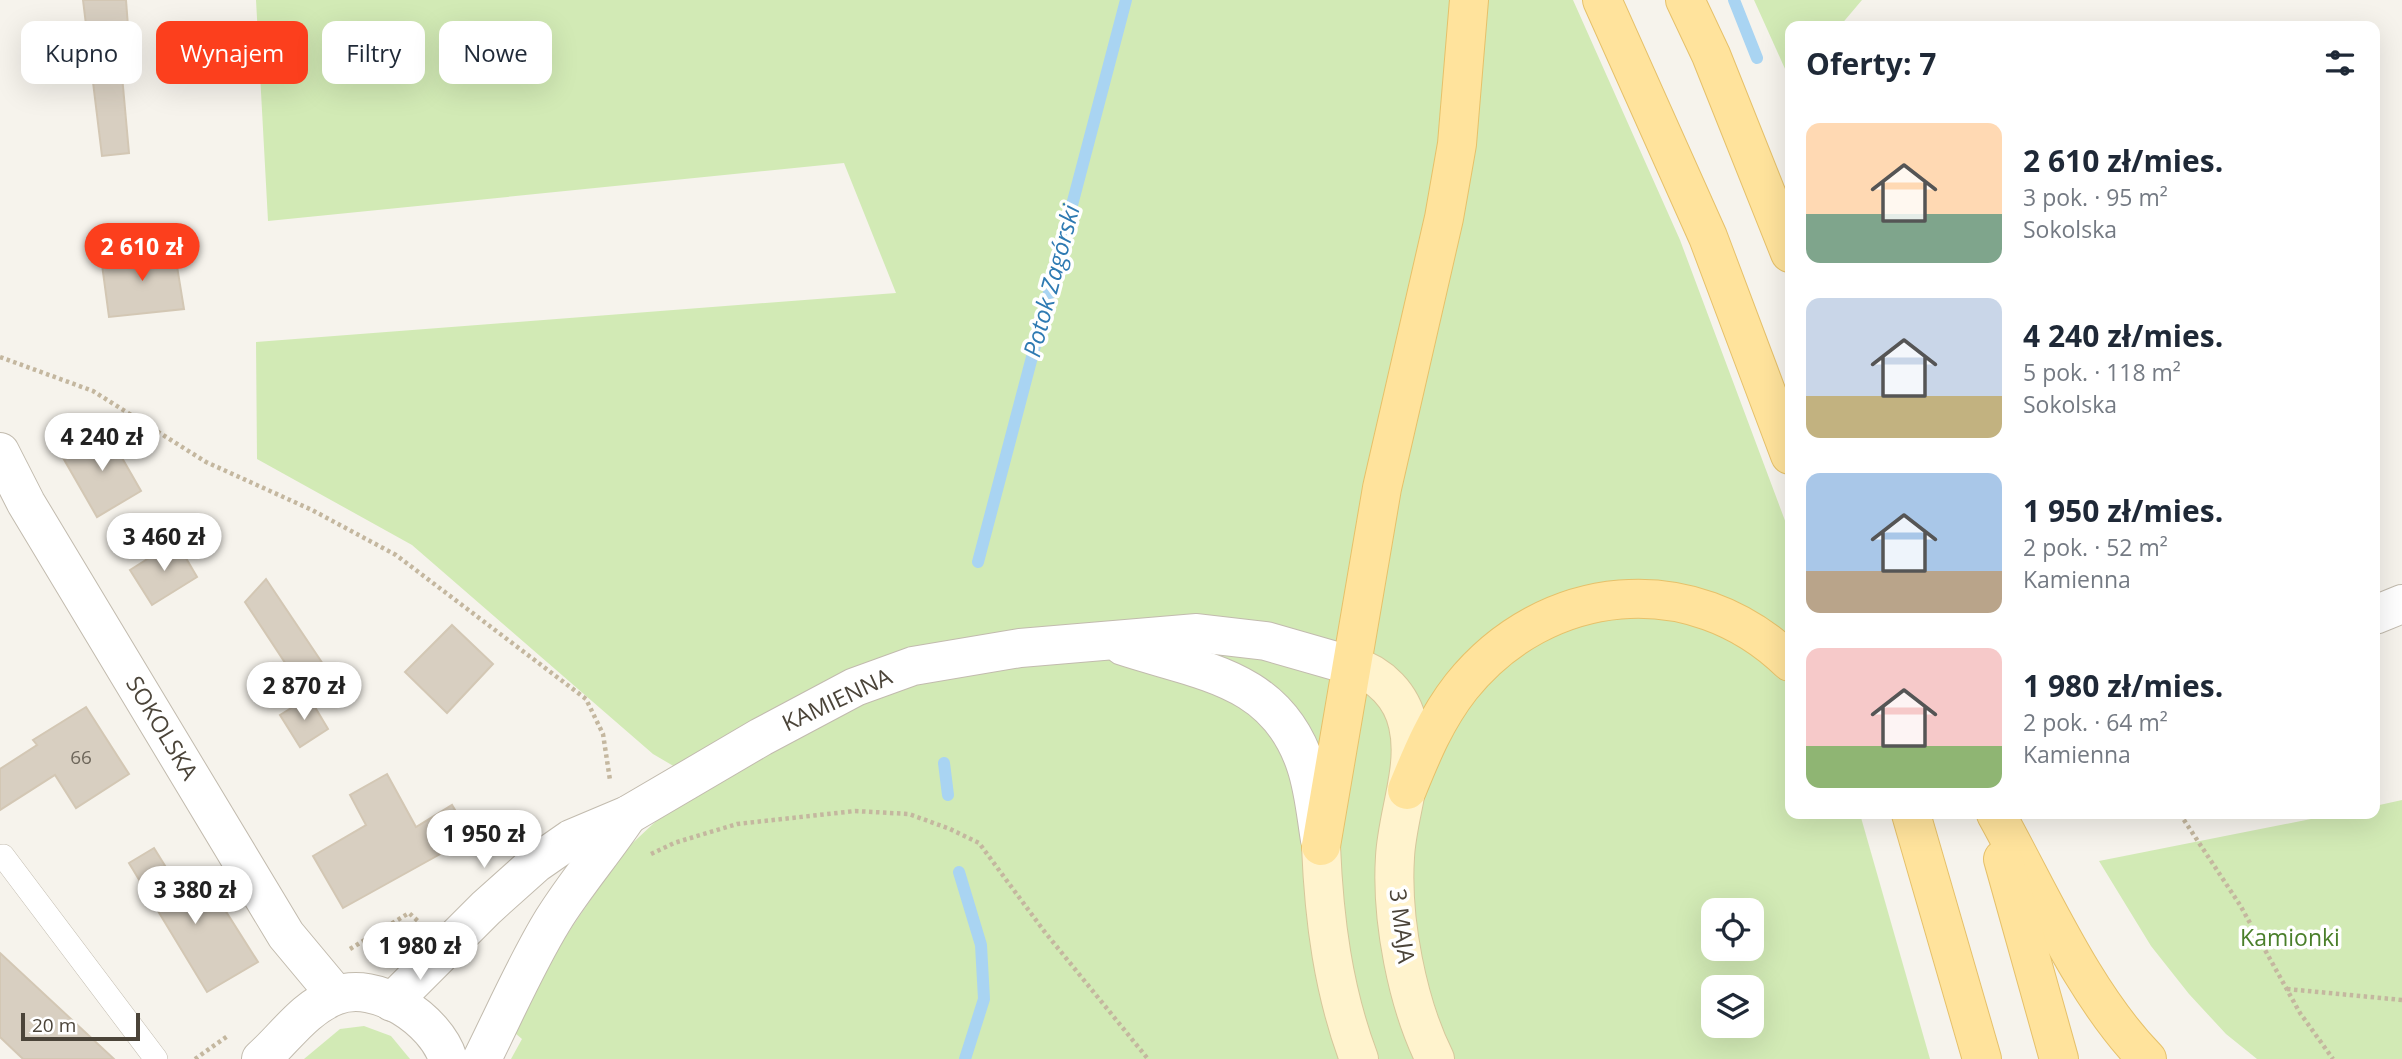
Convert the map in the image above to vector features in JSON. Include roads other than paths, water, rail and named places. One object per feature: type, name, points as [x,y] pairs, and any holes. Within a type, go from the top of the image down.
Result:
[{"type":"main road","points":[[1359,1059],[1346,1026],[1337,989],[1327,926],[1321,846],[1380,498],[1449,193],[1464,83],[1469,0]]},
{"type":"main road","points":[[1602,0],[1708,237],[1785,442]]},
{"type":"main road","points":[[1685,0],[1711,55],[1785,240]]},
{"type":"main road","points":[[1407,790],[1429,734],[1463,685],[1486,661],[1516,638],[1543,621],[1569,611],[1622,598],[1672,601],[1702,609],[1745,629],[1785,658]]},
{"type":"main road","name":"3 MAJA","points":[[1353,666],[1373,674],[1400,702],[1409,728],[1407,790],[1395,857],[1397,910],[1402,949],[1413,997],[1435,1059]]},
{"type":"main road","points":[[1911,819],[1982,1059]]},
{"type":"main road","points":[[1991,819],[2059,1059]]},
{"type":"main road","points":[[1999,819],[2089,982],[2128,1039],[2147,1059]]},
{"type":"street","name":"SOKOLSKA","points":[[0,452],[26,503],[286,935],[336,995]]},
{"type":"street","points":[[2380,612],[2402,604]]},
{"type":"street","name":"KAMIENNA","points":[[393,1002],[486,908],[535,864],[571,839],[628,815],[761,737],[855,687],[913,666],[1020,648],[1197,633],[1266,641],[1353,666]]},
{"type":"street","name":"KAMIENNA","points":[[1108,641],[1243,685],[1266,701],[1286,721],[1307,769],[1321,846]]},
{"type":"street","name":"KAMIENNA","points":[[482,1059],[552,922],[628,815]]},
{"type":"street","points":[[261,1059],[293,1025],[336,995],[358,993],[393,1002],[411,1011],[434,1032],[448,1059]]},
{"type":"lane","points":[[3,856],[156,1059]]},
{"type":"waterway","name":"Potok Zagórski","points":[[978,562],[1126,0]]},
{"type":"waterway","points":[[1734,0],[1757,58]]},
{"type":"waterway","name":"Potok Zagórski","points":[[944,763],[948,795]]},
{"type":"waterway","name":"Potok Zagórski","points":[[959,872],[981,945],[984,999],[965,1059]]},
{"type":"park label","name":"Kamionki","points":[[2290,938]]}]
